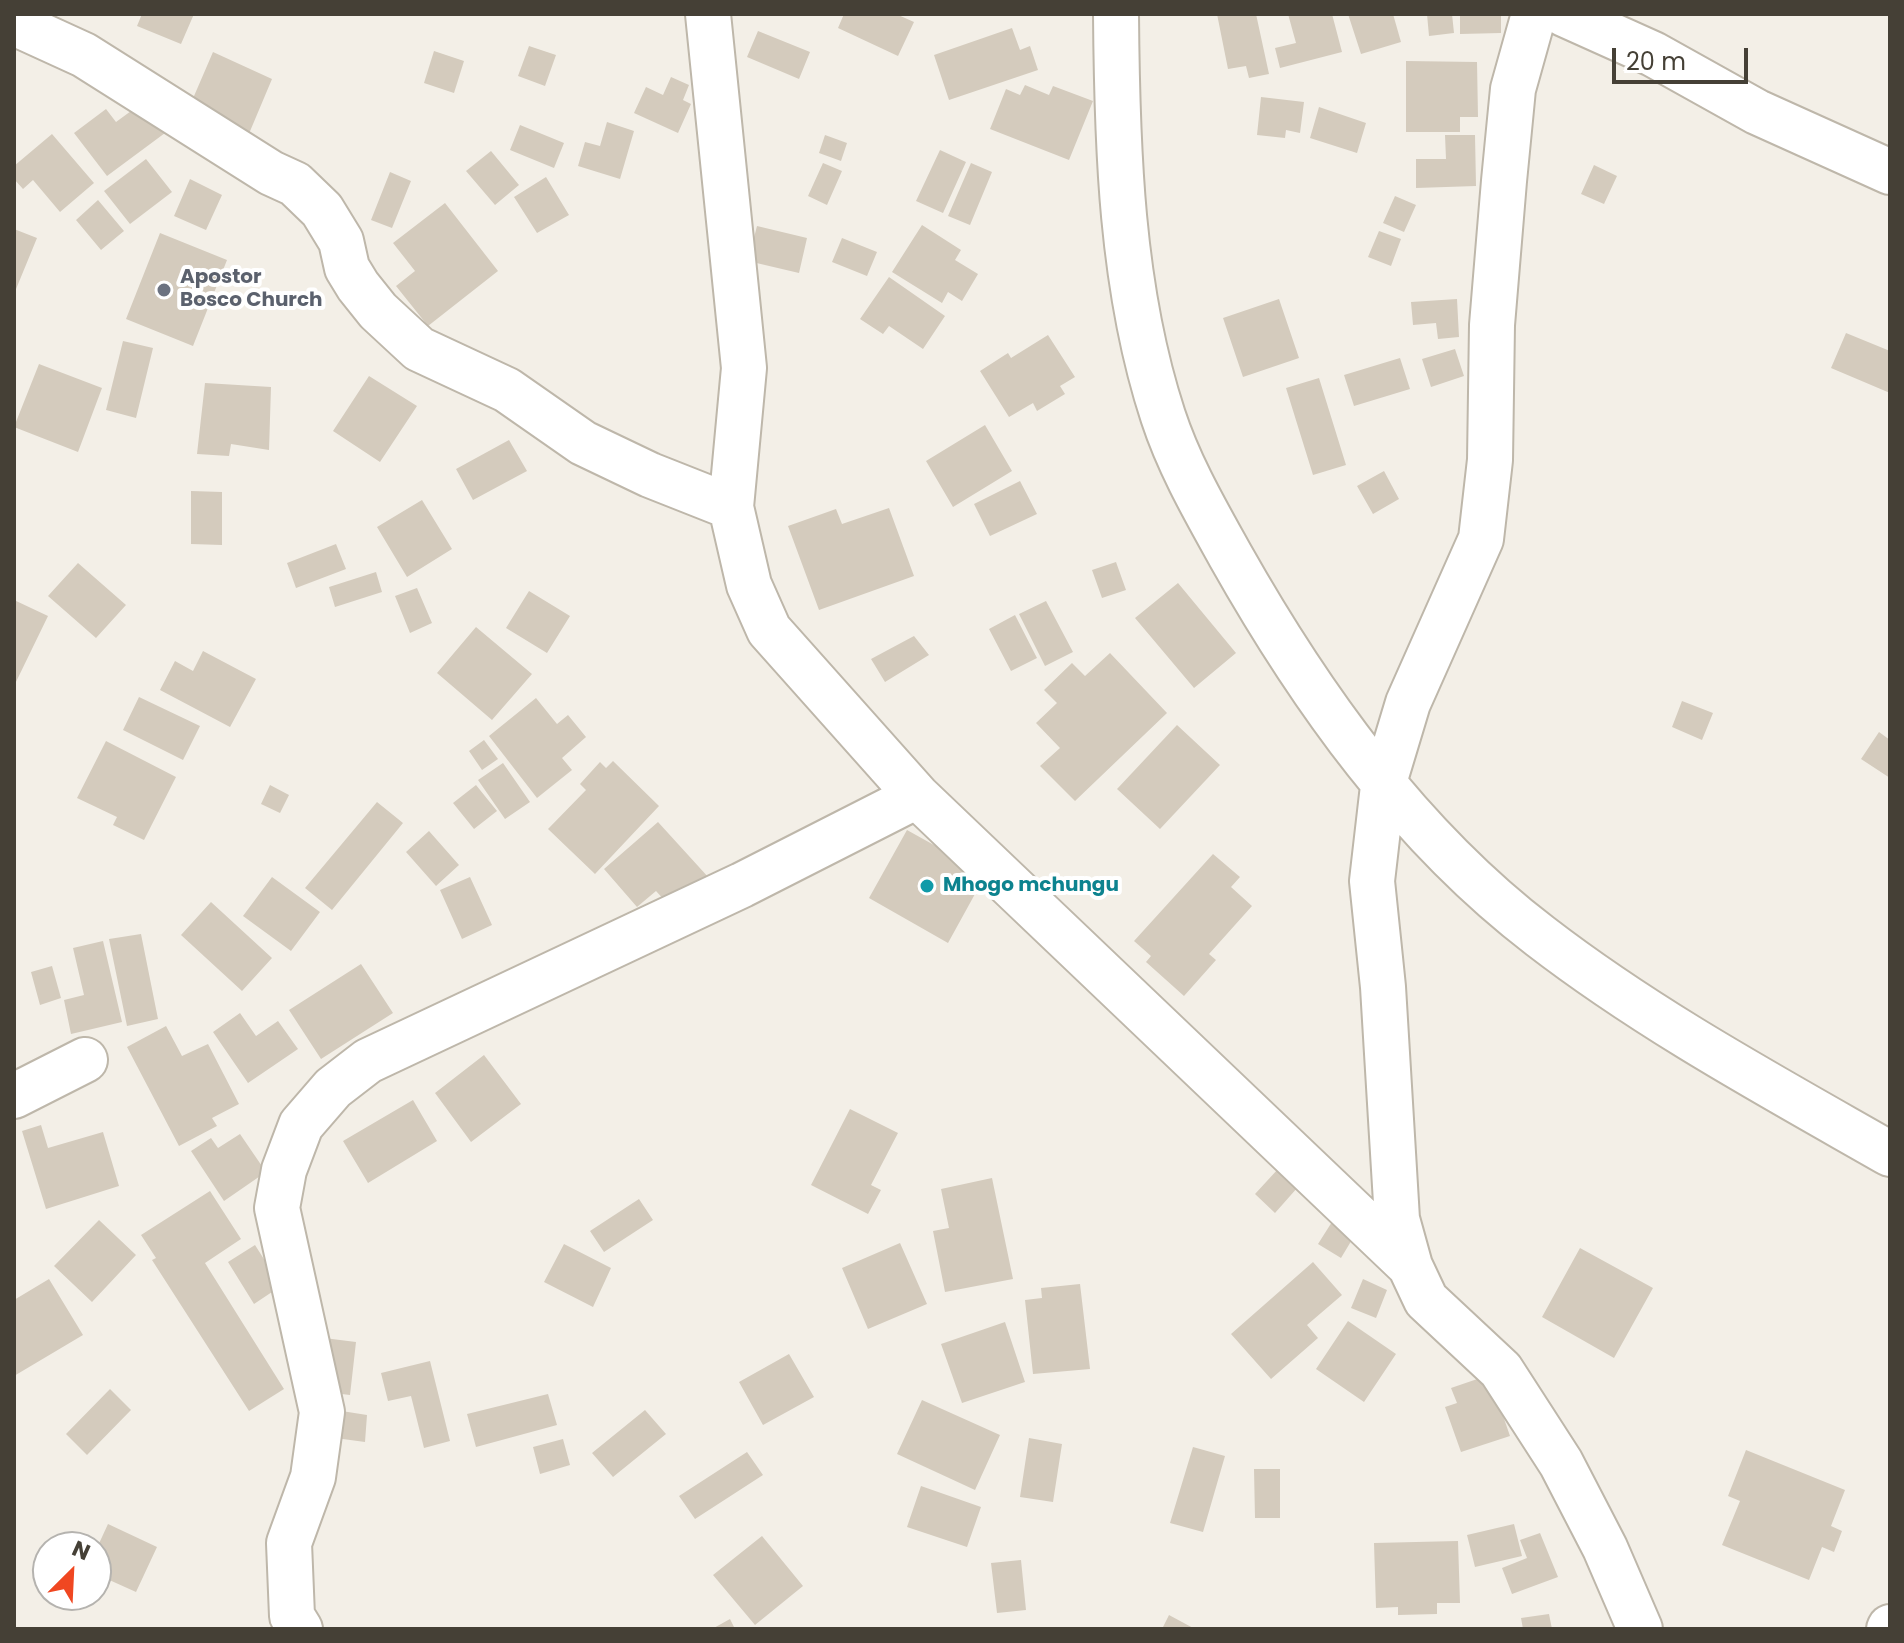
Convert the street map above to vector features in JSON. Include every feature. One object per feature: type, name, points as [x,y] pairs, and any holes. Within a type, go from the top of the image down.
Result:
[{"type":"street","points":[[708,14],[744,368],[731,507],[749,585],[769,630],[917,796],[1410,1266]]},
{"type":"street","points":[[1116,14],[1116,110],[1138,320],[1163,417],[1194,491],[1259,607],[1383,786],[1458,865],[1539,935],[1690,1039],[1890,1154]]},
{"type":"street","points":[[1534,14],[1513,89],[1492,325],[1490,460],[1481,539],[1408,703],[1383,786],[1372,881],[1383,987],[1397,1219],[1410,1266],[1426,1300],[1501,1370],[1561,1463],[1605,1548],[1640,1629]]},
{"type":"street","points":[[1564,14],[1653,54],[1757,112],[1890,172]]},
{"type":"street","points":[[14,23],[84,55],[271,173],[295,184],[322,210],[341,241],[347,268],[358,286],[378,311],[419,349],[507,390],[583,443],[650,475],[731,507]]},
{"type":"street","points":[[300,1629],[292,1616],[289,1543],[313,1477],[322,1412],[277,1208],[284,1170],[301,1125],[333,1088],[368,1061],[742,885],[917,796]]},
{"type":"street","points":[[14,1096],[85,1060]]},
{"type":"building","points":[[142,14],[194,14],[181,44],[137,26]]},
{"type":"building","points":[[844,14],[896,14],[914,22],[898,56],[838,28]]},
{"type":"building","points":[[1217,14],[1256,14],[1269,74],[1249,78],[1246,66],[1228,69]]},
{"type":"building","points":[[1288,14],[1332,14],[1342,52],[1280,68],[1275,48],[1296,43]]},
{"type":"building","points":[[1348,14],[1393,14],[1401,42],[1361,54]]},
{"type":"building","points":[[1427,14],[1452,14],[1454,33],[1429,36]]},
{"type":"building","points":[[1460,14],[1501,14],[1501,33],[1460,34]]},
{"type":"building","points":[[1012,28],[1020,50],[1030,46],[1038,70],[949,100],[934,55]]},
{"type":"building","points":[[758,31],[810,52],[799,79],[747,57]]},
{"type":"building","points":[[529,46],[556,55],[545,86],[518,76]]},
{"type":"building","points":[[434,51],[464,61],[454,93],[424,83]]},
{"type":"building","points":[[213,52],[272,79],[248,136],[188,110]]},
{"type":"building","points":[[1406,61],[1477,62],[1478,117],[1460,117],[1460,132],[1406,132]]},
{"type":"building","points":[[671,77],[689,85],[683,100],[691,104],[678,133],[634,113],[646,87],[663,95]]},
{"type":"building","points":[[1025,85],[1049,95],[1053,86],[1093,101],[1069,160],[990,129],[1006,89],[1020,95]]},
{"type":"building","points":[[1261,97],[1304,102],[1300,133],[1286,130],[1285,138],[1257,135]]},
{"type":"building","points":[[142,103],[165,133],[107,176],[74,133],[106,109],[116,122]]},
{"type":"building","points":[[1319,107],[1366,123],[1357,153],[1310,138]]},
{"type":"building","points":[[607,122],[634,131],[620,179],[578,166],[585,142],[600,146]]},
{"type":"building","points":[[520,125],[564,143],[554,168],[510,150]]},
{"type":"building","points":[[52,134],[94,183],[60,212],[33,180],[23,189],[14,179],[14,166]]},
{"type":"building","points":[[825,135],[847,143],[841,161],[819,153]]},
{"type":"building","points":[[1445,135],[1475,135],[1476,186],[1416,188],[1416,159],[1446,159]]},
{"type":"building","points":[[940,150],[966,162],[943,213],[916,201]]},
{"type":"building","points":[[491,151],[519,185],[495,205],[466,171]]},
{"type":"building","points":[[146,159],[172,192],[130,224],[104,191]]},
{"type":"building","points":[[823,163],[842,171],[827,205],[808,196]]},
{"type":"building","points":[[971,163],[992,172],[970,225],[948,216]]},
{"type":"building","points":[[1594,165],[1617,176],[1604,204],[1581,194]]},
{"type":"building","points":[[390,172],[411,181],[392,228],[371,220]]},
{"type":"building","points":[[546,177],[569,215],[537,233],[514,197]]},
{"type":"building","points":[[190,179],[222,195],[206,230],[174,216]]},
{"type":"building","points":[[1395,196],[1416,205],[1404,232],[1383,223]]},
{"type":"building","points":[[98,200],[124,231],[101,250],[76,220]]},
{"type":"building","points":[[445,203],[498,271],[428,326],[396,286],[415,271],[393,243]]},
{"type":"building","points":[[922,225],[961,250],[955,260],[978,274],[962,301],[948,292],[942,303],[892,272]]},
{"type":"building","points":[[757,226],[807,238],[799,273],[748,261]]},
{"type":"building","points":[[14,229],[37,238],[14,294]]},
{"type":"building","points":[[1379,231],[1401,239],[1391,266],[1368,257]]},
{"type":"building","points":[[160,233],[227,260],[193,346],[126,319]]},
{"type":"building","points":[[842,238],[877,252],[867,276],[832,262]]},
{"type":"building","points":[[889,277],[945,316],[923,349],[889,326],[883,334],[860,319]]},
{"type":"building","points":[[1279,299],[1299,358],[1243,377],[1223,318]]},
{"type":"building","points":[[1457,299],[1459,337],[1438,339],[1436,323],[1413,325],[1411,302]]},
{"type":"building","points":[[1846,333],[1890,351],[1890,393],[1831,368]]},
{"type":"building","points":[[1048,335],[1075,377],[1060,386],[1065,394],[1037,411],[1033,403],[1009,417],[980,371],[1008,353],[1011,358]]},
{"type":"building","points":[[123,341],[153,348],[136,418],[106,410]]},
{"type":"building","points":[[1455,349],[1464,376],[1431,387],[1422,359]]},
{"type":"building","points":[[1400,358],[1410,389],[1354,406],[1344,375]]},
{"type":"building","points":[[39,364],[102,388],[78,452],[14,427]]},
{"type":"building","points":[[369,376],[417,406],[380,462],[333,431]]},
{"type":"building","points":[[1319,378],[1346,465],[1313,475],[1286,388]]},
{"type":"building","points":[[205,383],[271,387],[269,450],[231,444],[229,456],[197,454]]},
{"type":"building","points":[[985,425],[1012,471],[953,507],[926,461]]},
{"type":"building","points":[[509,440],[527,471],[473,500],[456,469]]},
{"type":"building","points":[[1384,471],[1399,499],[1373,514],[1357,486]]},
{"type":"building","points":[[1020,481],[1037,514],[990,536],[974,504]]},
{"type":"building","points":[[191,491],[222,492],[222,545],[191,544]]},
{"type":"building","points":[[422,500],[452,549],[407,577],[377,527]]},
{"type":"building","points":[[889,508],[914,576],[819,610],[788,526],[836,509],[842,524]]},
{"type":"building","points":[[336,544],[346,569],[296,588],[287,563]]},
{"type":"building","points":[[1116,562],[1126,590],[1102,598],[1092,570]]},
{"type":"building","points":[[78,563],[126,605],[96,638],[48,596]]},
{"type":"building","points":[[376,572],[382,592],[335,607],[329,587]]},
{"type":"building","points":[[1178,583],[1236,653],[1194,688],[1135,618]]},
{"type":"building","points":[[417,588],[432,623],[410,633],[395,596]]},
{"type":"building","points":[[529,591],[570,616],[547,653],[506,628]]},
{"type":"building","points":[[14,600],[48,616],[14,686]]},
{"type":"building","points":[[1046,601],[1073,652],[1045,666],[1019,614]]},
{"type":"building","points":[[1015,615],[1037,658],[1011,671],[989,629]]},
{"type":"building","points":[[476,627],[532,674],[492,720],[437,673]]},
{"type":"building","points":[[914,636],[929,655],[885,682],[871,659]]},
{"type":"building","points":[[203,651],[256,679],[230,727],[160,690],[175,661],[193,671]]},
{"type":"building","points":[[1110,653],[1167,713],[1075,801],[1040,766],[1060,748],[1036,723],[1057,703],[1044,690],[1072,663],[1085,676]]},
{"type":"building","points":[[139,697],[200,726],[183,760],[123,730]]},
{"type":"building","points":[[536,698],[557,724],[568,715],[586,737],[562,758],[572,770],[537,798],[489,736]]},
{"type":"building","points":[[1682,701],[1713,713],[1702,740],[1672,727]]},
{"type":"building","points":[[1177,725],[1220,765],[1160,829],[1117,789]]},
{"type":"building","points":[[1879,732],[1890,740],[1890,778],[1861,759]]},
{"type":"building","points":[[484,740],[498,759],[482,770],[469,751]]},
{"type":"building","points":[[106,741],[176,777],[144,840],[113,825],[117,817],[77,798]]},
{"type":"building","points":[[613,761],[659,806],[595,874],[548,829],[586,790],[580,784],[600,762],[606,768]]},
{"type":"building","points":[[503,763],[530,802],[505,819],[478,780]]},
{"type":"building","points":[[270,785],[289,795],[280,813],[261,804]]},
{"type":"building","points":[[476,785],[497,811],[474,829],[453,803]]},
{"type":"building","points":[[377,802],[403,823],[332,910],[305,888]]},
{"type":"building","points":[[658,822],[709,878],[666,902],[656,891],[637,907],[604,869]]},
{"type":"building","name":"Mhogo mchungu","points":[[907,830],[986,874],[948,943],[869,898]]},
{"type":"building","points":[[429,831],[459,865],[436,886],[406,852]]},
{"type":"building","points":[[1213,854],[1240,877],[1231,887],[1252,906],[1209,954],[1216,960],[1184,996],[1146,962],[1151,956],[1134,941]]},
{"type":"building","points":[[272,877],[320,912],[291,951],[243,916]]},
{"type":"building","points":[[470,877],[492,925],[462,939],[440,890]]},
{"type":"building","points":[[211,902],[272,958],[242,991],[181,935]]},
{"type":"building","points":[[141,934],[158,1019],[127,1026],[109,939]]},
{"type":"building","points":[[103,941],[122,1022],[71,1034],[64,1000],[84,995],[73,948]]},
{"type":"building","points":[[361,964],[393,1013],[321,1059],[289,1010]]},
{"type":"building","points":[[52,966],[61,998],[40,1005],[31,972]]},
{"type":"building","points":[[240,1013],[256,1036],[278,1021],[298,1049],[248,1083],[213,1032]]},
{"type":"building","points":[[166,1026],[182,1056],[208,1044],[239,1104],[212,1118],[217,1126],[179,1146],[127,1047]]},
{"type":"building","points":[[484,1055],[521,1104],[471,1142],[435,1093]]},
{"type":"building","points":[[413,1100],[437,1141],[368,1183],[343,1141]]},
{"type":"building","points":[[850,1109],[898,1133],[871,1185],[881,1190],[868,1214],[811,1185]]},
{"type":"building","points":[[41,1125],[48,1148],[103,1132],[119,1186],[46,1209],[22,1131]]},
{"type":"building","points":[[240,1134],[266,1172],[224,1201],[191,1151],[211,1138],[218,1148]]},
{"type":"building","points":[[1278,1169],[1298,1187],[1275,1213],[1255,1194]]},
{"type":"building","points":[[992,1178],[1013,1279],[945,1292],[933,1231],[949,1228],[941,1189]]},
{"type":"building","points":[[210,1191],[241,1239],[205,1263],[284,1389],[249,1411],[152,1260],[156,1258],[141,1235]]},
{"type":"building","points":[[639,1199],[653,1220],[604,1252],[590,1231]]},
{"type":"building","points":[[1337,1214],[1359,1228],[1341,1258],[1318,1244]]},
{"type":"building","points":[[99,1220],[136,1255],[92,1302],[54,1266]]},
{"type":"building","points":[[900,1243],[927,1304],[868,1329],[842,1268]]},
{"type":"building","points":[[564,1244],[611,1268],[593,1307],[544,1282]]},
{"type":"building","points":[[255,1245],[281,1286],[254,1304],[228,1262]]},
{"type":"building","points":[[1580,1248],[1653,1288],[1614,1358],[1542,1317]]},
{"type":"building","points":[[1313,1262],[1342,1295],[1307,1325],[1318,1338],[1271,1379],[1231,1334]]},
{"type":"building","points":[[49,1279],[83,1335],[14,1376],[14,1300]]},
{"type":"building","points":[[1363,1279],[1387,1290],[1376,1318],[1351,1308]]},
{"type":"building","points":[[1080,1284],[1090,1369],[1033,1374],[1025,1300],[1042,1298],[1041,1288]]},
{"type":"building","points":[[1348,1321],[1396,1354],[1364,1402],[1316,1369]]},
{"type":"building","points":[[1005,1322],[1025,1382],[962,1403],[941,1344]]},
{"type":"building","points":[[324,1338],[356,1342],[350,1395],[317,1391]]},
{"type":"building","points":[[789,1354],[814,1397],[763,1425],[739,1382]]},
{"type":"building","points":[[430,1361],[450,1441],[424,1448],[411,1396],[388,1401],[381,1373]]},
{"type":"building","points":[[1489,1375],[1510,1436],[1461,1452],[1445,1407],[1457,1403],[1451,1388]]},
{"type":"building","points":[[110,1389],[131,1410],[87,1455],[66,1434]]},
{"type":"building","points":[[548,1394],[557,1425],[476,1447],[467,1414]]},
{"type":"building","points":[[922,1400],[1000,1435],[975,1490],[897,1454]]},
{"type":"building","points":[[329,1409],[367,1415],[365,1442],[328,1437]]},
{"type":"building","points":[[645,1410],[666,1434],[613,1477],[592,1453]]},
{"type":"building","points":[[1029,1438],[1062,1444],[1053,1502],[1020,1497]]},
{"type":"building","points":[[563,1439],[570,1465],[540,1474],[533,1447]]},
{"type":"building","points":[[1193,1447],[1225,1456],[1203,1532],[1170,1523]]},
{"type":"building","points":[[1746,1450],[1845,1490],[1831,1526],[1842,1531],[1834,1552],[1822,1547],[1809,1580],[1722,1545],[1740,1501],[1728,1496]]},
{"type":"building","points":[[747,1452],[763,1475],[695,1519],[679,1496]]},
{"type":"building","points":[[1254,1469],[1280,1469],[1280,1518],[1255,1518]]},
{"type":"building","points":[[921,1486],[981,1507],[967,1547],[907,1527]]},
{"type":"building","points":[[108,1524],[157,1547],[136,1592],[112,1581],[112,1531],[105,1531]]},
{"type":"building","points":[[1514,1524],[1522,1556],[1475,1567],[1467,1535]]},
{"type":"building","points":[[1540,1533],[1558,1577],[1512,1594],[1502,1568],[1527,1558],[1520,1540]]},
{"type":"building","points":[[762,1536],[803,1586],[755,1625],[713,1575]]},
{"type":"building","points":[[1458,1541],[1460,1603],[1437,1603],[1437,1614],[1398,1615],[1398,1607],[1376,1608],[1374,1543]]},
{"type":"building","points":[[1021,1560],[1026,1610],[997,1613],[991,1563]]},
{"type":"building","points":[[1549,1614],[1552,1629],[1523,1629],[1521,1618]]},
{"type":"building","points":[[1169,1615],[1195,1629],[1162,1629]]},
{"type":"building","points":[[730,1619],[735,1629],[712,1629]]},
{"type":"place","name":"Apostor Bosco Church","points":[[164,290]]},
{"type":"place","name":"Mhogo mchungu","points":[[927,886]]}]
